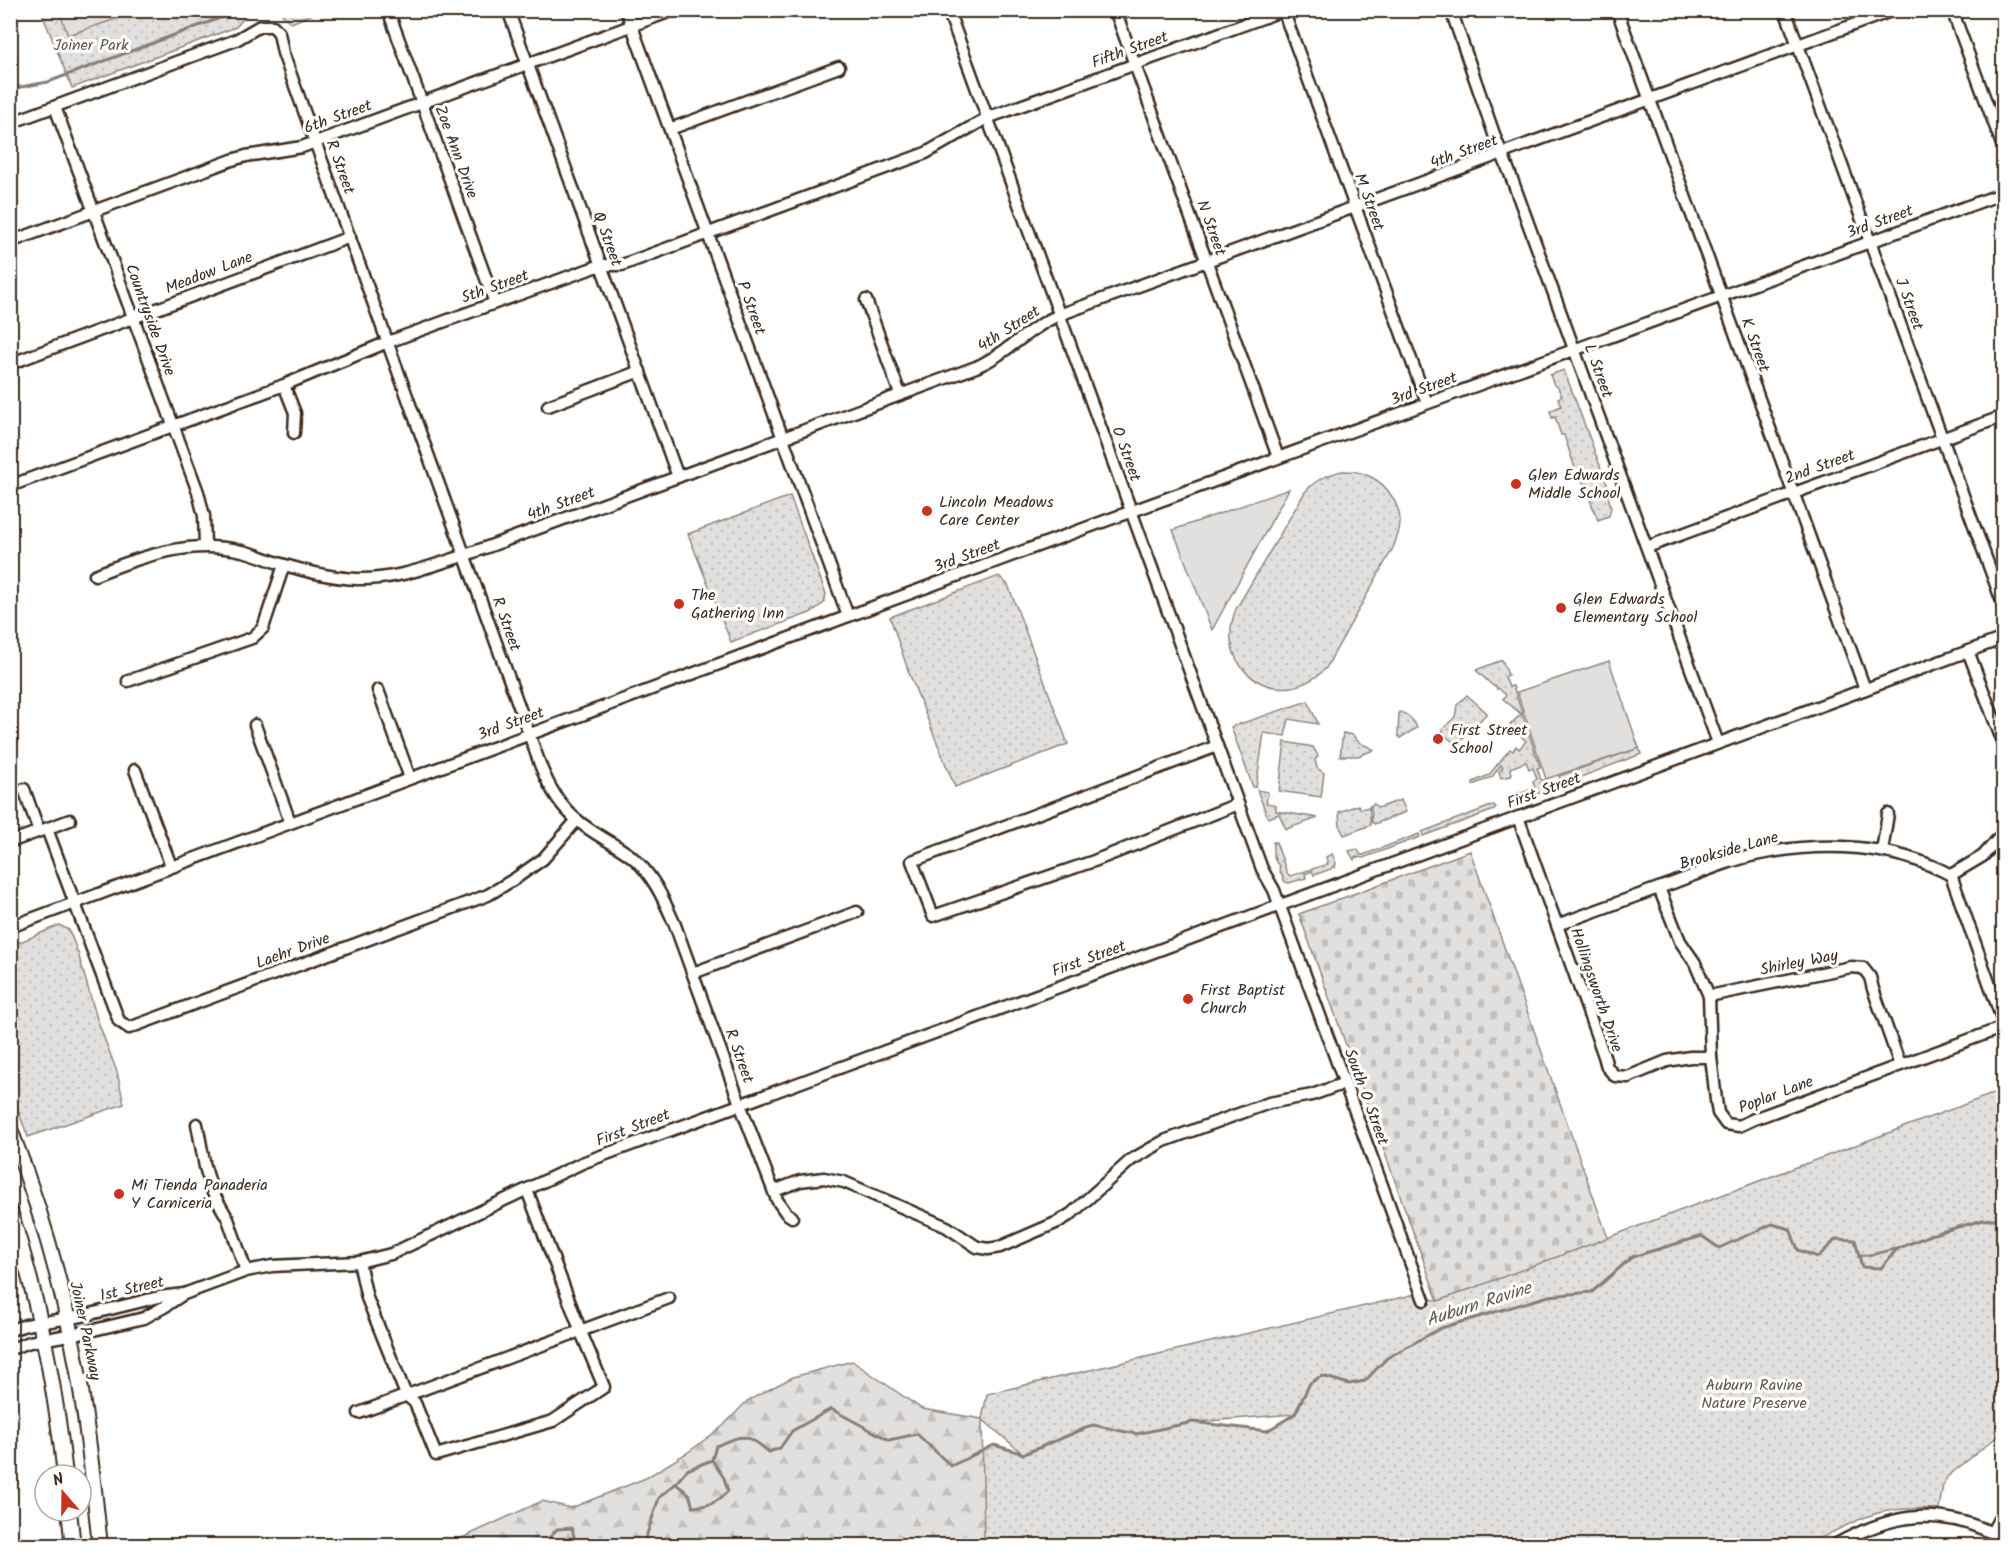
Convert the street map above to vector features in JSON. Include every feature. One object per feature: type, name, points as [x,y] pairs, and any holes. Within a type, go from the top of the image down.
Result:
[{"type":"main road","name":"Joiner Parkway","points":[[10,1129],[15,1155],[50,1251],[71,1335],[88,1434],[100,1545]]},
{"type":"main road","points":[[10,1211],[41,1322],[59,1420],[64,1463]]},
{"type":"main road","points":[[70,1523],[73,1545]]},
{"type":"street","name":"Zoe Ann Drive","points":[[388,10],[495,303]]},
{"type":"street","name":"Q Street","points":[[508,10],[678,477]]},
{"type":"street","name":"P Street","points":[[626,10],[848,616]]},
{"type":"street","name":"6th Street","points":[[10,242],[232,160],[302,147],[674,10]]},
{"type":"street","name":"O Street","points":[[948,10],[1262,869],[1280,905]]},
{"type":"street","name":"N Street","points":[[1114,10],[1278,457]]},
{"type":"street","name":"Fifth Street","points":[[987,118],[1283,10]]},
{"type":"street","name":"M Street","points":[[1283,10],[1427,404]]},
{"type":"street","name":"L Street","points":[[1450,10],[1718,743]]},
{"type":"street","name":"K Street","points":[[1617,10],[1865,689]]},
{"type":"street","name":"J Street","points":[[1785,10],[2004,608]]},
{"type":"street","name":"4th Street","points":[[95,575],[160,552],[205,546],[240,550],[284,565],[355,579],[407,574],[465,555],[992,360],[1033,328],[1059,315],[1894,10]]},
{"type":"street","points":[[1952,10],[2004,150]]},
{"type":"street","name":"R Street","points":[[55,107],[236,40],[260,26],[273,26],[279,33],[283,53],[549,786],[577,820],[631,857],[651,877],[672,917],[774,1191],[782,1209],[792,1217]]},
{"type":"street","points":[[670,129],[839,67]]},
{"type":"street","points":[[10,123],[55,107]]},
{"type":"street","name":"Countryside Drive","points":[[55,107],[198,492],[204,516],[205,546]]},
{"type":"street","name":"5th Street","points":[[10,486],[495,303],[601,265],[622,265],[926,153],[987,118]]},
{"type":"street","name":"3rd Street","points":[[10,927],[1131,511],[2004,193]]},
{"type":"street","name":"Meadow Lane","points":[[12,363],[350,237]]},
{"type":"street","points":[[866,300],[900,394]]},
{"type":"street","points":[[548,406],[640,371]]},
{"type":"street","points":[[284,384],[295,413],[294,433]]},
{"type":"street","name":"2nd Street","points":[[1647,547],[2004,416]]},
{"type":"street","points":[[128,681],[252,638],[263,628],[284,565]]},
{"type":"street","name":"First Street","points":[[184,1294],[246,1271],[281,1265],[359,1262],[391,1254],[582,1163],[2004,638]]},
{"type":"street","points":[[1968,651],[2004,745]]},
{"type":"street","points":[[378,690],[410,778]]},
{"type":"street","points":[[255,725],[290,822]]},
{"type":"street","points":[[1217,746],[912,861],[933,916],[1094,861],[1238,804]]},
{"type":"street","points":[[135,770],[171,866]]},
{"type":"street","points":[[24,789],[75,902]]},
{"type":"street","points":[[1882,851],[1888,814]]},
{"type":"street","name":"Hollingsworth Drive","points":[[1518,817],[1606,1067],[1615,1076],[1628,1077],[1668,1060],[1711,1057]]},
{"type":"street","points":[[10,842],[70,820]]},
{"type":"street","name":"Laehr Drive","points":[[75,902],[119,1021],[129,1028],[488,895],[543,859],[577,820]]},
{"type":"street","points":[[2004,832],[1983,856],[1951,876],[2004,1026]]},
{"type":"street","name":"Brookside Lane","points":[[1557,925],[1726,864],[1789,849],[1821,846],[1882,851],[1933,866],[1951,876]]},
{"type":"street","name":"Poplar Lane","points":[[1659,888],[1680,941],[1695,963],[1709,996],[1711,1057],[1718,1113],[1726,1124],[1739,1126],[2004,1026]]},
{"type":"street","name":"South O Street","points":[[1280,905],[1424,1300]]},
{"type":"street","points":[[693,973],[857,912]]},
{"type":"street","name":"Shirley Way","points":[[1709,996],[1836,972],[1851,967],[1863,968],[1870,977],[1900,1065]]},
{"type":"street","points":[[774,1191],[800,1181],[825,1178],[844,1182],[947,1227],[977,1247],[988,1249],[1058,1222],[1071,1214],[1131,1160],[1166,1140],[1269,1102],[1312,1095],[1345,1083]]},
{"type":"street","points":[[197,1124],[205,1167],[213,1193],[228,1219],[246,1271]]},
{"type":"street","points":[[359,1262],[367,1298],[406,1395],[415,1403],[436,1455],[553,1421],[604,1387],[526,1190]]},
{"type":"street","name":"1st Street","points":[[10,1330],[159,1297],[184,1294]]},
{"type":"street","name":"1st Street","points":[[10,1349],[144,1318],[184,1294]]},
{"type":"street","points":[[358,1413],[669,1298]]},
{"type":"street","points":[[1992,1533],[2004,1510]]},
{"type":"street","points":[[1833,1545],[1857,1532],[1886,1522],[1918,1516],[1948,1517],[2004,1539]]},
{"type":"green space","name":"Joiner Park","points":[[41,11],[257,11],[248,13],[236,27],[72,88]]},
{"type":"green space","points":[[59,11],[140,11],[68,35]]},
{"type":"green space","points":[[279,11],[320,11],[291,23]]},
{"type":"green space","points":[[1564,370],[1611,495],[1608,496],[1611,507],[1609,516],[1598,520],[1580,475],[1576,471],[1564,435],[1561,435],[1555,417],[1552,418],[1550,411],[1561,406],[1558,398],[1562,396],[1550,375]]},
{"type":"green space","points":[[1342,471],[1366,474],[1388,491],[1399,514],[1397,537],[1326,668],[1308,681],[1289,687],[1271,686],[1254,679],[1241,667],[1233,651],[1231,631],[1236,609],[1305,492],[1322,478]]},
{"type":"green space","points":[[1289,489],[1212,630],[1173,530]]},
{"type":"green space","points":[[790,496],[826,594],[824,603],[810,613],[731,642],[688,534]]},
{"type":"green space","points":[[999,576],[1008,585],[1068,744],[955,787],[909,673],[890,617]]},
{"type":"green space","points":[[1502,660],[1508,675],[1505,677],[1509,687],[1513,686],[1540,767],[1537,768],[1541,780],[1546,780],[1549,784],[1560,780],[1559,776],[1639,748],[1641,754],[1526,798],[1520,796],[1517,790],[1521,793],[1535,788],[1533,781],[1537,779],[1533,768],[1529,769],[1526,762],[1510,768],[1511,776],[1501,778],[1499,772],[1503,767],[1501,765],[1492,777],[1473,785],[1473,782],[1489,775],[1510,749],[1513,751],[1516,746],[1519,749],[1526,741],[1519,734],[1521,730],[1517,726],[1514,729],[1510,725],[1521,714],[1503,699],[1506,695],[1476,670]]},
{"type":"green space","points":[[1609,661],[1639,748],[1546,779],[1517,692]]},
{"type":"green space","points":[[1467,695],[1487,713],[1457,745],[1443,734],[1443,729],[1455,717],[1457,705]]},
{"type":"green space","points":[[1308,701],[1318,724],[1289,719],[1285,736],[1264,733],[1256,787],[1253,787],[1231,727]]},
{"type":"green space","points":[[1399,712],[1410,718],[1417,728],[1400,738],[1398,735]]},
{"type":"green space","points":[[1343,733],[1353,735],[1358,741],[1374,750],[1358,756],[1340,756]]},
{"type":"green space","points":[[1285,742],[1313,747],[1318,756],[1315,760],[1317,768],[1324,773],[1321,797],[1279,791]]},
{"type":"green space","points":[[1257,790],[1268,792],[1266,803],[1276,805],[1276,811],[1318,818],[1286,829],[1279,814],[1268,818]]},
{"type":"green space","points":[[1401,800],[1406,812],[1374,824],[1371,820],[1370,806],[1374,804],[1378,808]]},
{"type":"green space","points":[[1358,805],[1361,809],[1369,807],[1371,825],[1344,835],[1340,827],[1339,812]]},
{"type":"green space","points":[[1494,805],[1496,808],[1494,810],[1423,836],[1422,832]]},
{"type":"green space","points":[[1419,834],[1420,837],[1363,858],[1355,857],[1354,860],[1349,851],[1357,849],[1363,855]]},
{"type":"green space","points":[[1273,842],[1276,842],[1290,876],[1328,864],[1326,857],[1332,854],[1336,863],[1335,868],[1333,866],[1331,869],[1314,875],[1312,871],[1305,874],[1306,878],[1285,882],[1273,854]]},
{"type":"green space","points":[[1470,851],[1608,1238],[1438,1301],[1299,914]]},
{"type":"green space","points":[[59,925],[69,930],[78,953],[97,1019],[117,1072],[124,1104],[28,1137],[11,1092],[11,946]]},
{"type":"green space","name":"Auburn Ravine Nature Preserve","points":[[2003,1090],[2003,1432],[1947,1477],[1943,1485],[1939,1509],[1908,1509],[1878,1513],[1803,1546],[982,1545],[970,1457],[994,1445],[1022,1453],[982,1419],[987,1394],[1416,1294],[1438,1301]],"holes":[[[1294,1414],[1267,1431],[1197,1423],[1197,1422]]]},
{"type":"green space","points":[[852,1361],[922,1409],[982,1419],[984,1545],[422,1545],[462,1538],[542,1501],[571,1508],[646,1478],[690,1451],[723,1426],[747,1401],[793,1377]]},
{"type":"waterway","points":[[10,89],[48,82],[228,15],[234,10]]},
{"type":"waterway","name":"Auburn Ravine","points":[[641,1546],[659,1498],[687,1470],[712,1460],[716,1446],[744,1437],[769,1452],[780,1448],[792,1431],[831,1409],[889,1440],[917,1434],[951,1466],[994,1445],[1024,1454],[1093,1425],[1136,1434],[1193,1422],[1267,1431],[1295,1414],[1310,1383],[1322,1376],[1349,1384],[1365,1381],[1387,1358],[1441,1328],[1549,1296],[1592,1292],[1632,1257],[1702,1236],[1719,1248],[1772,1224],[1790,1229],[1798,1250],[1818,1257],[1836,1239],[1855,1240],[1862,1267],[1881,1268],[1897,1249],[1930,1235],[1983,1220],[2004,1218]]},
{"type":"waterway","points":[[1860,1255],[1897,1249]]},
{"type":"waterway","points":[[676,1484],[689,1494],[693,1507],[708,1505],[716,1501],[728,1491],[724,1478],[712,1460]]},
{"type":"waterway","name":"Auburn Ravine","points":[[542,1546],[557,1529],[572,1528],[576,1546]]},
{"type":"place","name":"Glen Edwards Middle School","points":[[1516,484]]},
{"type":"place","name":"Lincoln Meadows Care Center","points":[[927,511]]},
{"type":"place","name":"The Gathering Inn","points":[[679,604]]},
{"type":"place","name":"Glen Edwards Elementary School","points":[[1561,608]]},
{"type":"place","name":"First Street School","points":[[1438,739]]},
{"type":"place","name":"First Baptist Church","points":[[1188,999]]},
{"type":"place","name":"Mi Tienda Panaderia Y Carniceria","points":[[119,1194]]}]
